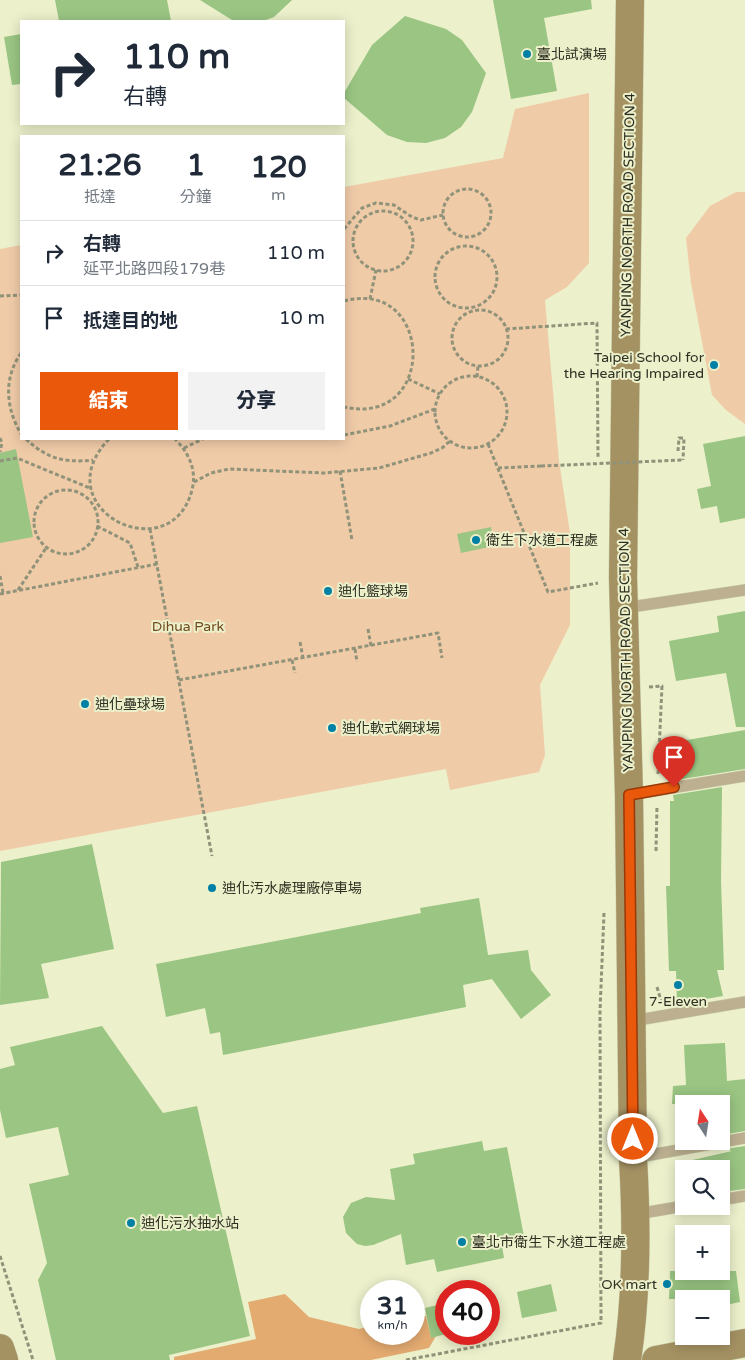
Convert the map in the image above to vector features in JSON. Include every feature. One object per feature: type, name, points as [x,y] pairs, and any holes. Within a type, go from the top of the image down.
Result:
[{"type":"street","name":"YANPING NORTH ROAD SECTION 4","points":[[627,1360],[634,1317],[637,1214],[633,1158],[629,795],[624,608],[630,0]]},
{"type":"street","points":[[656,1360],[745,1343]]},
{"type":"street","points":[[0,1348],[4,1360]]},
{"type":"lane","points":[[624,608],[745,590]]},
{"type":"lane","points":[[629,795],[745,776]]},
{"type":"lane","points":[[632,1021],[745,1002]]},
{"type":"lane","points":[[633,1158],[745,1138]]},
{"type":"lane","points":[[730,1198],[745,1196]]},
{"type":"lane","points":[[637,1214],[675,1208]]},
{"type":"path","points":[[471,190],[484,196],[491,209],[489,223],[480,234],[465,237],[453,233],[444,222],[443,215],[446,201],[457,192],[471,190]]},
{"type":"path","points":[[345,229],[362,208],[376,203],[394,205],[412,217],[421,220],[443,215]]},
{"type":"path","points":[[382,210],[392,212],[407,222],[413,239],[409,257],[395,269],[376,270],[367,267],[360,260],[352,243],[353,233],[357,224],[372,212],[382,210]]},
{"type":"path","points":[[465,237],[466,245]]},
{"type":"path","points":[[472,310],[464,315],[454,329],[453,345],[462,360],[478,366],[493,363],[505,352],[508,345],[506,329],[502,321],[489,312],[472,310],[453,306],[439,293],[435,275],[437,266],[448,251],[466,245],[486,252],[493,260],[498,274],[496,290],[490,299],[472,310]]},
{"type":"path","points":[[370,299],[376,270]]},
{"type":"path","points":[[0,296],[20,295]]},
{"type":"path","points":[[345,301],[354,298],[370,299],[393,310],[409,330],[414,354],[413,367],[408,379],[399,392],[386,403],[354,410],[345,407]]},
{"type":"path","points":[[506,329],[597,323],[598,473]]},
{"type":"path","points":[[20,355],[9,380],[8,399],[12,418],[20,432]]},
{"type":"path","points":[[478,366],[478,376]]},
{"type":"path","points":[[469,376],[478,376],[495,385],[506,402],[506,422],[496,438],[488,444],[468,448],[450,441],[439,427],[436,409],[440,394],[452,382],[469,376]]},
{"type":"path","points":[[408,379],[440,394]]},
{"type":"path","points":[[345,435],[390,426],[436,409]]},
{"type":"path","points":[[0,438],[2,442],[0,452]]},
{"type":"path","points":[[498,468],[683,460],[684,438],[679,438],[678,451]]},
{"type":"path","points":[[27,440],[36,449],[54,458],[74,462],[93,460]]},
{"type":"path","points":[[108,440],[100,448],[93,460],[90,475],[92,489],[98,506],[107,516],[121,525],[137,529],[150,529],[169,522],[181,512],[190,498],[194,482],[192,464],[184,448],[176,440]]},
{"type":"path","points":[[184,448],[201,440]]},
{"type":"path","points":[[194,482],[211,473],[230,469],[296,472],[379,468],[401,463],[442,448],[450,441]]},
{"type":"path","points":[[488,444],[548,592],[598,582],[599,592]]},
{"type":"path","points":[[0,461],[18,458],[92,489]]},
{"type":"path","points":[[340,471],[352,540]]},
{"type":"path","points":[[58,492],[74,492],[82,495],[94,508],[97,526],[90,543],[82,550],[64,554],[55,553],[46,548],[36,534],[34,525],[37,508],[43,500],[58,492]]},
{"type":"path","points":[[94,508],[98,506]]},
{"type":"path","points":[[97,526],[130,543],[138,568]]},
{"type":"path","points":[[150,529],[212,856]]},
{"type":"path","points":[[18,590],[46,548]]},
{"type":"path","points":[[0,576],[2,594],[157,564]]},
{"type":"path","points":[[368,629],[371,646]]},
{"type":"path","points":[[179,680],[438,633],[442,658]]},
{"type":"path","points":[[300,642],[303,658]]},
{"type":"path","points":[[355,649],[357,662]]},
{"type":"path","points":[[292,660],[294,673]]},
{"type":"path","points":[[406,1360],[601,1323],[600,1011],[604,905]]},
{"type":"path","points":[[0,1256],[33,1360]]},
{"type":"green space","name":"Dihua Park","points":[[589,93],[589,263],[567,287],[545,300],[559,461],[570,533],[570,625],[540,685],[545,755],[539,772],[450,790],[446,769],[0,851],[0,249],[20,245],[20,440],[345,440],[345,187],[503,158],[515,109]]},
{"type":"green space","points":[[736,192],[745,192],[745,424],[726,410],[712,395],[691,283],[686,238],[710,206]]},
{"type":"shaded area","points":[[285,1294],[309,1317],[360,1329],[360,1345],[425,1345],[426,1316],[431,1337],[435,1338],[429,1348],[371,1360],[174,1360],[174,1357],[256,1339],[248,1302]]},
{"type":"building","points":[[55,0],[167,0],[171,20],[59,20]]},
{"type":"building","points":[[200,0],[292,0],[274,17],[266,20],[232,20]]},
{"type":"building","name":"臺北試演場","points":[[493,0],[591,0],[592,9],[544,18],[557,91],[511,99]]},
{"type":"building","points":[[405,16],[446,29],[462,40],[486,73],[472,112],[461,127],[445,138],[426,143],[407,142],[387,135],[345,99],[345,91],[372,45]]},
{"type":"building","points":[[20,34],[20,84],[12,85],[4,37]]},
{"type":"building","points":[[745,436],[745,518],[720,523],[717,506],[701,509],[697,489],[711,486],[703,444]]},
{"type":"building","points":[[16,449],[33,537],[0,543],[0,453]]},
{"type":"building","name":"衛生下水道工程處","points":[[491,527],[494,546],[461,553],[457,534]]},
{"type":"building","points":[[745,611],[745,727],[736,727],[726,673],[676,681],[669,641],[719,632],[717,616]]},
{"type":"building","points":[[745,730],[745,769],[670,781],[664,744]]},
{"type":"building","points":[[722,787],[721,881],[724,970],[717,970],[723,996],[677,1004],[676,971],[669,971],[666,886],[670,886],[670,801],[674,801],[673,795]]},
{"type":"building","points":[[92,844],[114,949],[41,964],[49,998],[0,1005],[1,862]]},
{"type":"building","points":[[479,898],[488,955],[528,950],[531,970],[551,995],[521,1019],[492,979],[463,985],[466,1007],[223,1055],[220,1032],[210,1034],[205,1008],[166,1017],[156,964],[421,913],[420,908]]},
{"type":"building","name":"迪化污水抽水站","points":[[102,1026],[163,1113],[197,1106],[250,1336],[169,1355],[170,1360],[56,1360],[38,1280],[47,1263],[29,1184],[69,1175],[58,1127],[6,1138],[0,1110],[0,1069],[15,1065],[10,1047]]},
{"type":"building","points":[[725,1043],[727,1081],[745,1079],[745,1131],[730,1134],[730,1095],[675,1095],[675,1104],[672,1104],[673,1086],[686,1085],[684,1045]]},
{"type":"building","points":[[482,1141],[484,1151],[507,1147],[525,1242],[502,1246],[504,1258],[437,1272],[434,1259],[406,1265],[401,1234],[373,1245],[365,1246],[357,1244],[346,1233],[343,1217],[351,1203],[366,1197],[395,1200],[390,1169],[415,1164],[413,1154]]},
{"type":"building","points":[[745,1146],[745,1189],[730,1191],[730,1160],[692,1160],[732,1151],[728,1150]]},
{"type":"building","points":[[670,1271],[675,1271],[675,1280],[730,1280],[730,1271],[736,1271],[740,1302],[730,1304],[730,1290],[675,1290],[675,1299],[669,1299]]},
{"type":"building","points":[[551,1284],[557,1311],[522,1318],[517,1292]]},
{"type":"building","points":[[435,1306],[435,1337],[431,1338],[425,1308]]},
{"type":"place","name":"臺北試演場","points":[[527,54]]},
{"type":"place","name":"Taipei School for the Hearing Impaired","points":[[714,365]]},
{"type":"place","name":"衛生下水道工程處","points":[[476,540]]},
{"type":"place","name":"迪化籃球場","points":[[328,591]]},
{"type":"place","name":"迪化壘球場","points":[[85,704]]},
{"type":"place","name":"迪化軟式網球場","points":[[332,728]]},
{"type":"place","name":"迪化汚水處理廠停車場","points":[[212,888]]},
{"type":"place","name":"7-Eleven","points":[[678,985]]},
{"type":"place","name":"迪化污水抽水站","points":[[131,1223]]},
{"type":"place","name":"臺北市衛生下水道工程處","points":[[462,1242]]},
{"type":"place","name":"OK mart","points":[[667,1284]]},
{"type":"route","points":[[633,1139],[629,795],[674,787]]}]
